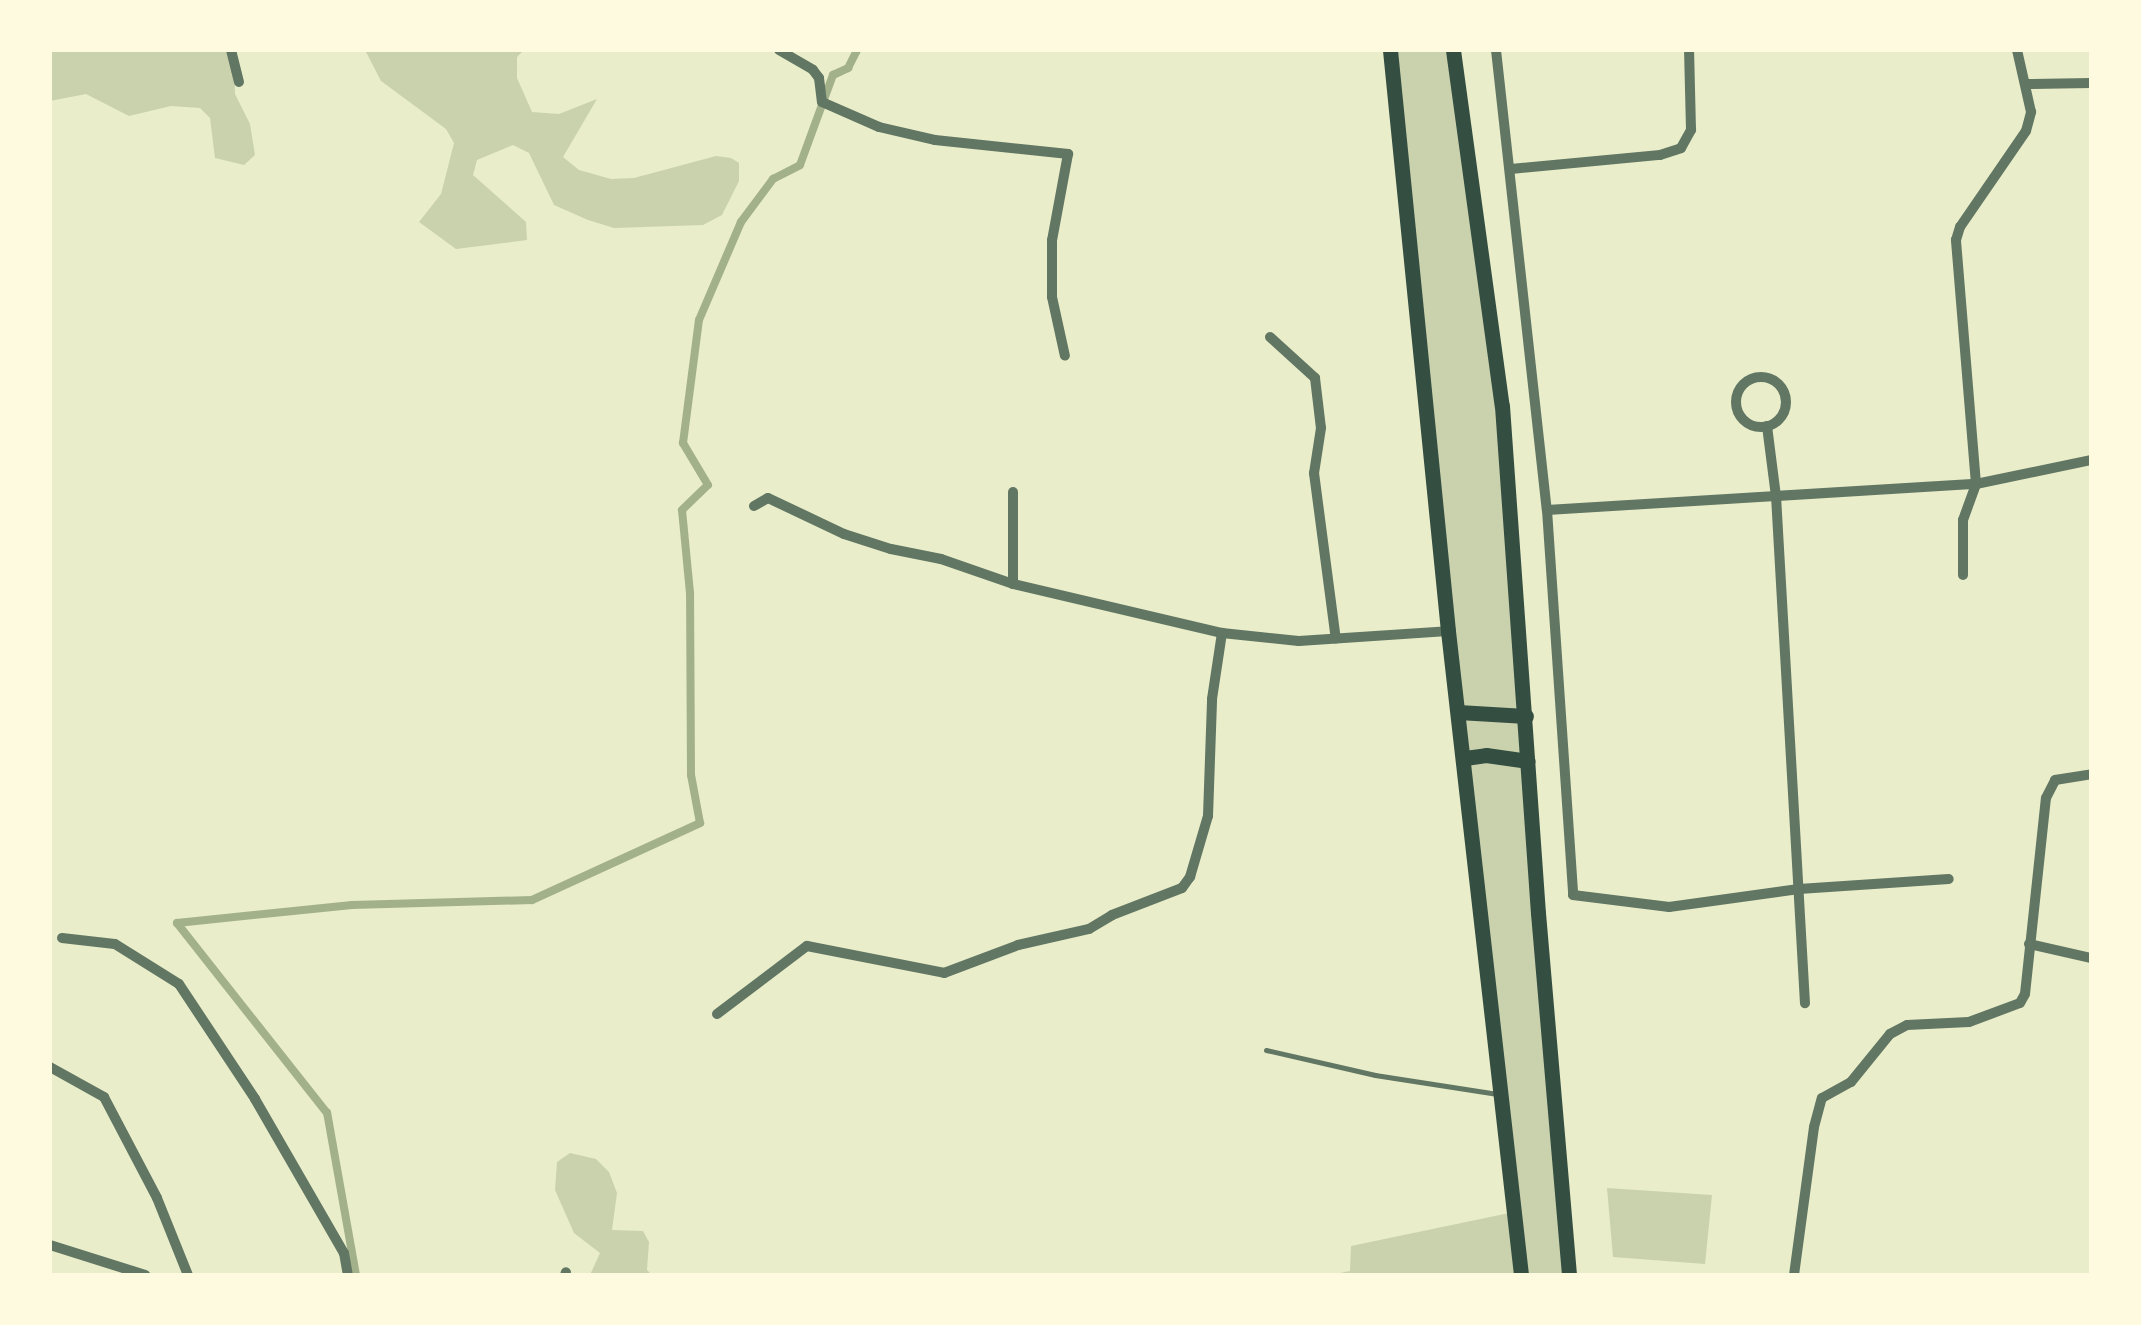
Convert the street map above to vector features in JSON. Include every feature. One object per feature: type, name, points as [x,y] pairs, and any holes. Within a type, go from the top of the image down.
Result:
[{"type":"main road","points":[[1390,50],[1448,631],[1522,1275]]},
{"type":"main road","points":[[1454,50],[1502,406],[1570,1275]]},
{"type":"main road","points":[[1458,712],[1526,716]]},
{"type":"main road","points":[[1464,758],[1486,755],[1528,761]]},
{"type":"street","points":[[231,50],[239,82]]},
{"type":"street","points":[[779,50],[820,78],[822,102],[856,119],[936,140],[1068,154],[1052,240],[1052,297],[1065,356]]},
{"type":"street","points":[[1496,50],[1548,510],[1569,801],[1569,886],[1578,897],[1668,907],[1799,889],[1949,878]]},
{"type":"street","points":[[1511,169],[1660,154],[1681,148],[1692,130],[1689,50]]},
{"type":"street","points":[[1963,575],[1963,520],[1976,484],[1956,240],[1960,226],[2022,142],[2031,112],[2018,50]]},
{"type":"street","points":[[2026,84],[2091,83]]},
{"type":"street","points":[[1270,337],[1315,378],[1321,428],[1314,473],[1336,639]]},
{"type":"street","points":[[1768,377],[1783,390],[1787,404],[1783,415],[1767,426],[1746,422],[1737,411],[1741,386],[1753,378],[1768,377]]},
{"type":"street","points":[[1767,426],[1776,496],[1805,1003]]},
{"type":"street","points":[[1548,510],[1976,484],[2091,460]]},
{"type":"street","points":[[1013,584],[1014,492]]},
{"type":"street","points":[[754,506],[768,498],[844,534],[941,559],[1013,584],[1222,632],[1299,641],[1448,631]]},
{"type":"street","points":[[717,1014],[808,946],[944,973],[1018,946],[1089,929],[1112,915],[1182,888],[1196,859],[1208,816],[1212,700],[1222,632]]},
{"type":"street","points":[[1794,1275],[1814,1127],[1822,1098],[1851,1082],[1890,1034],[1907,1026],[1968,1022],[2020,1003],[2046,798],[2055,780],[2091,774]]},
{"type":"street","points":[[62,938],[115,944],[178,984],[264,1116],[344,1254],[348,1275]]},
{"type":"street","points":[[2028,944],[2091,958]]},
{"type":"street","points":[[50,1067],[104,1097],[157,1198],[188,1275]]},
{"type":"street","points":[[50,1245],[146,1275]]},
{"type":"lane","points":[[1266,1050],[1375,1074],[1501,1095]]},
{"type":"green space","points":[[50,50],[234,50],[235,94],[250,124],[255,155],[244,165],[215,158],[210,118],[200,108],[171,106],[129,116],[86,94],[50,101]]},
{"type":"green space","points":[[365,50],[524,50],[517,57],[517,78],[532,112],[559,114],[597,99],[563,157],[579,170],[611,179],[634,178],[716,156],[731,158],[739,163],[739,181],[722,215],[703,225],[614,228],[588,220],[554,205],[529,153],[513,145],[477,160],[473,175],[526,222],[527,240],[456,249],[419,222],[441,194],[454,143],[446,129],[381,81]]},
{"type":"green space","points":[[1390,50],[1454,50],[1502,406],[1568,1275],[1330,1275],[1350,1271],[1351,1246],[1514,1212]]},
{"type":"green space","points":[[570,1153],[596,1159],[609,1172],[617,1193],[612,1230],[643,1231],[649,1242],[647,1270],[652,1275],[590,1275],[600,1253],[574,1233],[555,1190],[557,1162]]},
{"type":"green space","points":[[1607,1188],[1712,1195],[1705,1264],[1613,1257]]},
{"type":"waterway","points":[[356,1275],[327,1113],[177,923],[352,905],[532,900],[700,823],[691,775],[690,593],[682,510],[708,485],[683,443],[699,320],[741,222],[773,179],[800,165],[833,75],[848,68],[857,50]]}]
